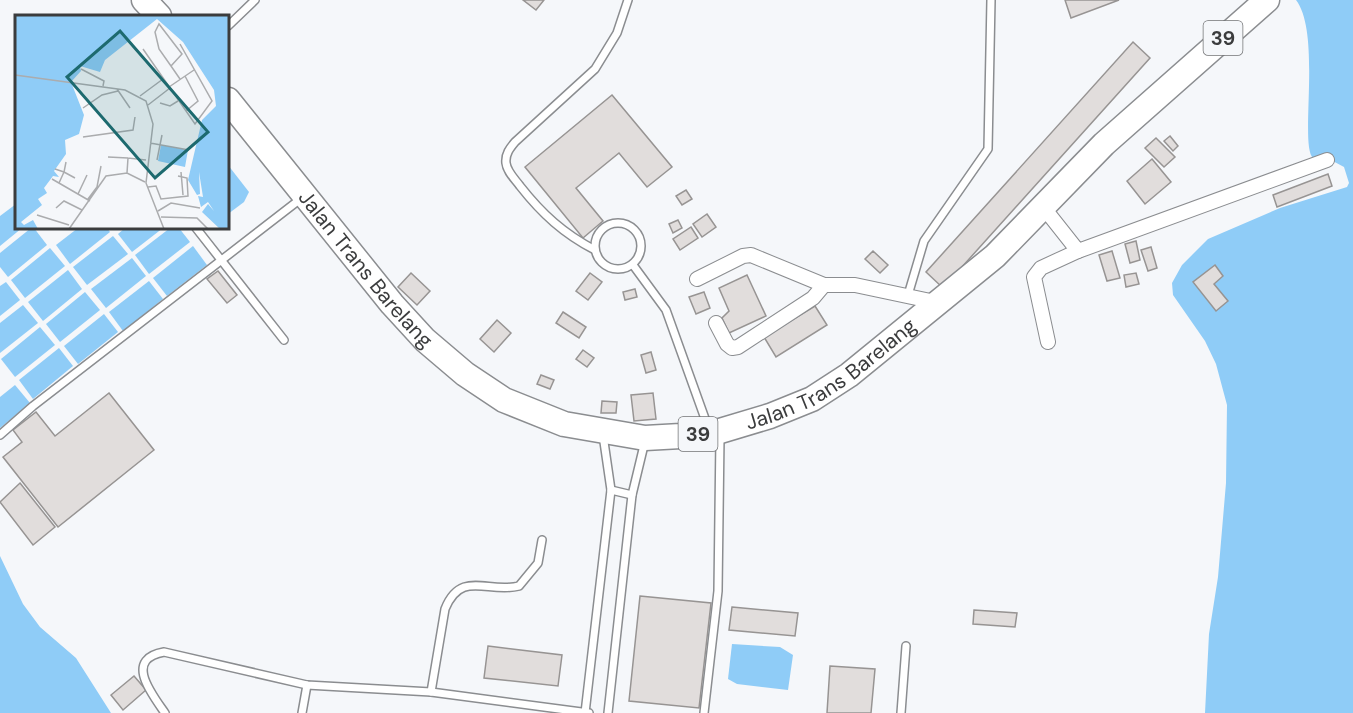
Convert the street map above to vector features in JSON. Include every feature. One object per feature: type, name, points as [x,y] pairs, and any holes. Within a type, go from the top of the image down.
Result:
[{"type":"highway","points":[[144,0],[158,15]]},
{"type":"highway","name":"Jalan Trans Barelang","points":[[230,102],[392,304],[425,340],[465,374],[504,400],[530,412],[564,424],[603,433],[645,438],[715,431],[770,416],[812,399],[858,369],[995,256],[1104,144],[1267,0]]},
{"type":"street","points":[[1048,342],[1034,277],[1041,268],[1078,251],[1327,160]]},
{"type":"street","points":[[1044,208],[1078,251]]},
{"type":"street","points":[[697,279],[743,256],[751,255],[824,285],[855,285],[940,303]]},
{"type":"street","points":[[716,323],[727,344],[732,348],[738,347],[813,298],[824,285]]},
{"type":"lane","points":[[230,24],[255,0]]},
{"type":"lane","points":[[595,250],[561,230],[537,208],[507,170],[505,161],[507,152],[515,142],[602,60],[617,33],[628,0]]},
{"type":"lane","points":[[908,295],[924,241],[988,149],[992,0]]},
{"type":"lane","points":[[0,435],[33,406],[305,195]]},
{"type":"lane","points":[[624,223],[636,231],[642,244],[638,259],[633,265],[617,270],[609,268],[597,258],[595,250],[595,242],[603,228],[609,224],[624,223]]},
{"type":"lane","points":[[198,230],[284,340]]},
{"type":"lane","points":[[633,265],[666,310],[715,431],[718,591],[704,713]]},
{"type":"lane","points":[[165,713],[145,682],[142,669],[145,660],[152,654],[164,652],[307,685],[431,692],[587,713],[611,490],[603,433]]},
{"type":"lane","points":[[608,713],[632,495],[645,438]]},
{"type":"lane","points":[[611,490],[632,495]]},
{"type":"lane","points":[[431,692],[445,609],[450,596],[465,585],[519,586],[538,563],[542,540]]},
{"type":"lane","points":[[901,713],[906,646]]},
{"type":"lane","points":[[302,713],[307,685]]},
{"type":"water","points":[[1296,0],[1353,0],[1353,713],[1205,713],[1209,634],[1218,577],[1226,483],[1227,405],[1216,364],[1205,341],[1173,295],[1172,283],[1182,265],[1208,239],[1280,208],[1347,187],[1349,183],[1344,167],[1329,159],[1313,158],[1309,149],[1308,37],[1304,16]]},
{"type":"water","points":[[230,168],[249,192],[244,202],[230,212]]},
{"type":"water","points":[[15,205],[15,230],[20,230],[0,246],[0,216]]},
{"type":"water","points":[[29,230],[36,230],[47,245],[8,277],[0,267],[0,253]]},
{"type":"water","points":[[75,230],[108,230],[110,232],[70,264],[56,245]]},
{"type":"water","points":[[123,230],[160,230],[132,252],[118,234]]},
{"type":"water","points":[[167,230],[181,230],[190,242],[149,274],[135,255]]},
{"type":"water","points":[[113,236],[128,254],[87,285],[73,267]]},
{"type":"water","points":[[193,246],[207,265],[167,296],[153,278]]},
{"type":"water","points":[[50,248],[65,266],[25,298],[11,280]]},
{"type":"water","points":[[132,258],[146,276],[106,308],[91,289]]},
{"type":"water","points":[[68,270],[82,289],[43,321],[28,302]]},
{"type":"water","points":[[149,281],[163,299],[123,331],[109,312]]},
{"type":"water","points":[[6,282],[20,300],[0,316],[0,286]]},
{"type":"water","points":[[85,292],[100,310],[60,342],[46,324]]},
{"type":"water","points":[[23,305],[38,323],[0,353],[0,323]]},
{"type":"water","points":[[104,314],[118,332],[78,364],[64,346]]},
{"type":"water","points":[[40,327],[55,345],[15,377],[1,359]]},
{"type":"water","points":[[59,348],[73,366],[33,399],[19,380]]},
{"type":"water","points":[[15,385],[30,403],[0,428],[0,397]]},
{"type":"water","points":[[0,556],[23,604],[40,627],[76,658],[111,713],[0,713]]},
{"type":"water","points":[[732,644],[780,647],[793,655],[788,690],[737,684],[728,679]]},
{"type":"building","points":[[523,0],[544,0],[536,10]]},
{"type":"building","points":[[1065,0],[1119,0],[1071,18]]},
{"type":"building","points":[[1133,42],[1150,58],[943,288],[926,272]]},
{"type":"building","points":[[612,95],[672,167],[647,187],[619,153],[576,188],[603,221],[583,238],[525,167]]},
{"type":"building","points":[[1170,136],[1178,146],[1173,151],[1164,141]]},
{"type":"building","points":[[1156,138],[1175,157],[1164,167],[1145,148]]},
{"type":"building","points":[[1152,159],[1171,182],[1145,204],[1127,181]]},
{"type":"building","points":[[1328,174],[1332,186],[1277,207],[1273,195]]},
{"type":"building","points":[[686,190],[692,199],[682,205],[676,196]]},
{"type":"building","points":[[707,214],[716,227],[702,237],[693,224]]},
{"type":"building","points":[[678,220],[682,228],[673,233],[669,224]]},
{"type":"building","points":[[691,227],[698,238],[680,250],[673,239]]},
{"type":"building","points":[[1136,241],[1140,260],[1130,263],[1125,244]]},
{"type":"building","points":[[1151,247],[1157,268],[1148,271],[1141,250]]},
{"type":"building","points":[[873,251],[888,265],[880,273],[865,259]]},
{"type":"building","points":[[1112,251],[1120,278],[1107,281],[1099,255]]},
{"type":"building","points":[[1215,265],[1223,276],[1214,284],[1228,301],[1216,311],[1193,282]]},
{"type":"building","points":[[218,271],[237,295],[227,303],[207,279]]},
{"type":"building","points":[[411,273],[430,291],[417,305],[398,287]]},
{"type":"building","points":[[590,273],[602,282],[588,300],[576,291]]},
{"type":"building","points":[[1136,273],[1139,284],[1126,287],[1124,275]]},
{"type":"building","points":[[747,275],[766,316],[729,333],[722,318],[729,311],[719,288]]},
{"type":"building","points":[[635,289],[637,297],[625,300],[623,292]]},
{"type":"building","points":[[704,292],[710,308],[696,314],[689,297]]},
{"type":"building","points":[[815,306],[827,325],[776,357],[764,337]]},
{"type":"building","points":[[563,312],[586,327],[579,338],[556,323]]},
{"type":"building","points":[[497,320],[511,333],[494,352],[480,339]]},
{"type":"building","points":[[583,350],[594,358],[587,367],[576,359]]},
{"type":"building","points":[[651,352],[656,370],[646,373],[641,355]]},
{"type":"building","points":[[541,375],[554,380],[550,389],[537,384]]},
{"type":"building","points":[[109,393],[154,450],[58,527],[3,457],[22,442],[13,430],[36,412],[55,436]]},
{"type":"building","points":[[653,393],[656,419],[634,421],[631,395]]},
{"type":"building","points":[[602,401],[617,402],[616,413],[601,413]]},
{"type":"building","points":[[20,483],[55,527],[33,545],[0,502]]},
{"type":"building","points":[[640,596],[711,603],[699,708],[629,701]]},
{"type":"building","points":[[732,607],[798,613],[795,636],[729,630]]},
{"type":"building","points":[[974,610],[1017,613],[1015,627],[973,624]]},
{"type":"building","points":[[488,646],[562,655],[558,686],[484,678]]},
{"type":"building","points":[[830,666],[875,669],[871,713],[827,713]]},
{"type":"building","points":[[134,676],[146,690],[123,710],[111,695]]}]
